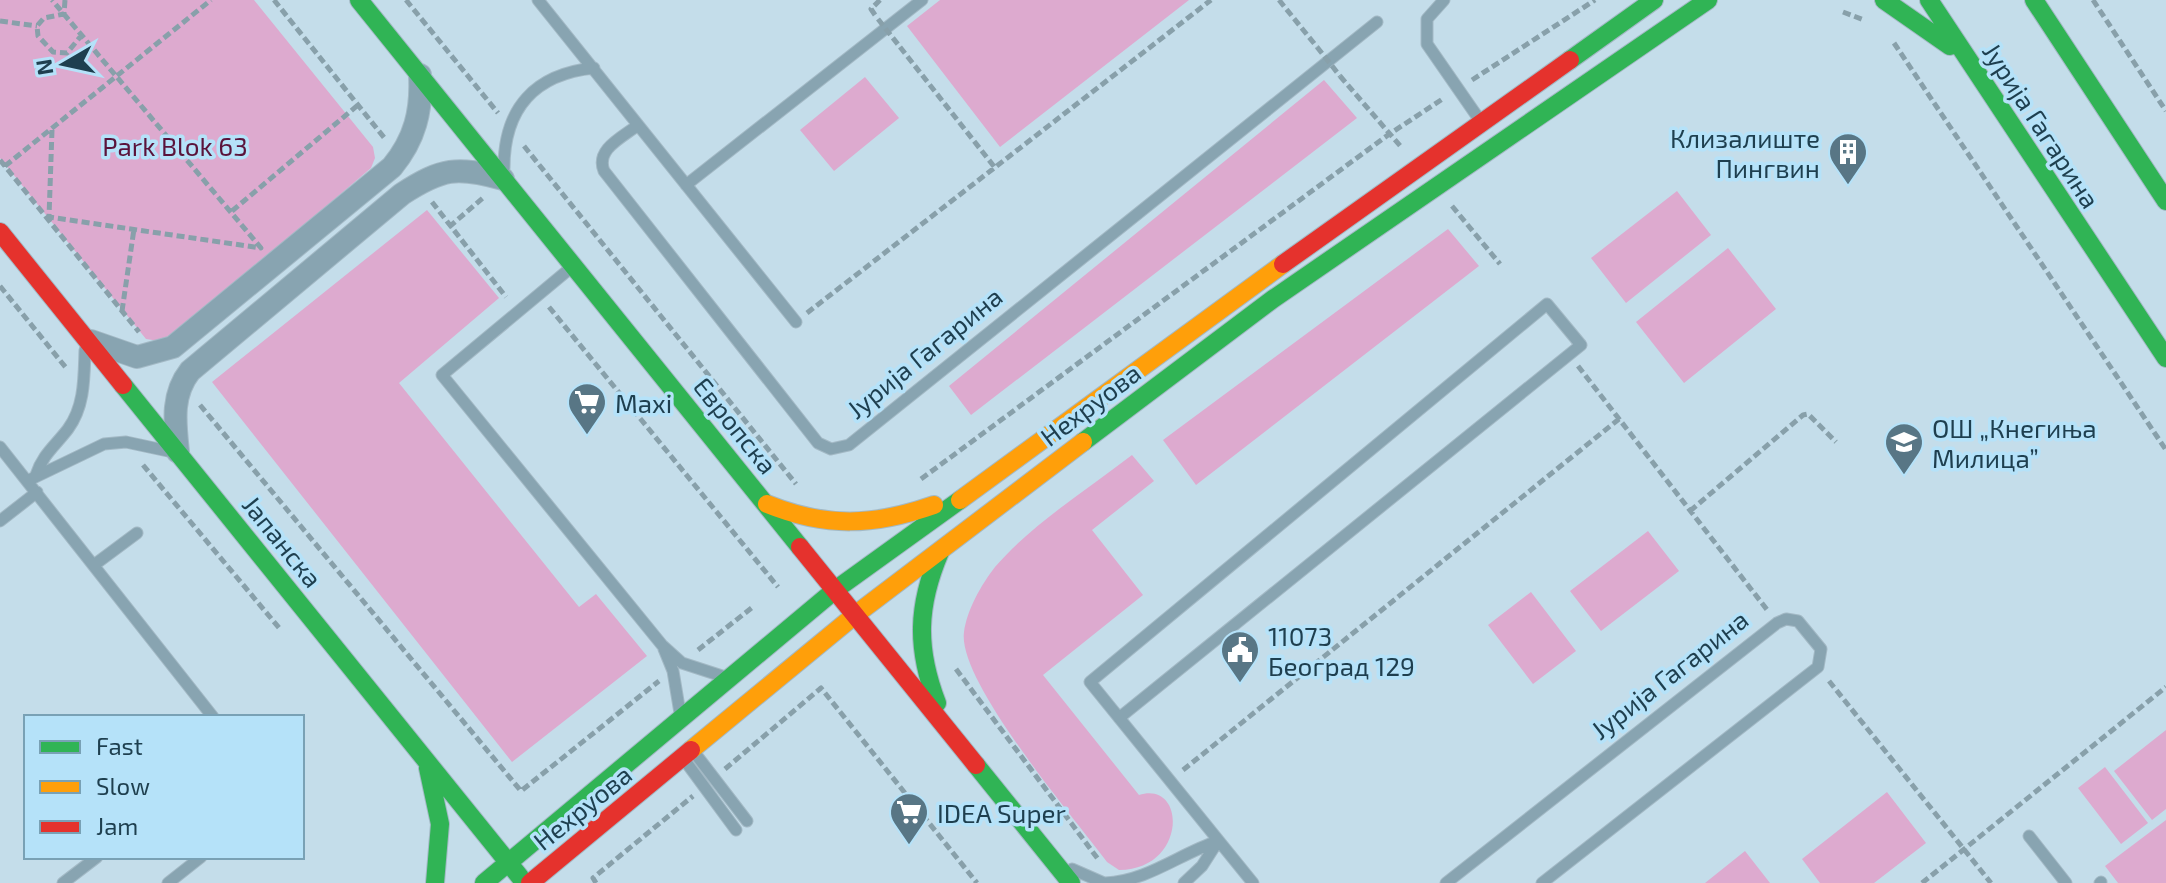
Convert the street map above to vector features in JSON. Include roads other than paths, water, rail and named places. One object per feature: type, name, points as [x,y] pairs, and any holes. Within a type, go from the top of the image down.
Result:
[{"type":"street","name":"Европска","points":[[359,0],[1071,883]]},
{"type":"street","name":"Нехруова","points":[[484,883],[835,590],[1654,0]]},
{"type":"street","name":"Нехруова","points":[[527,883],[855,615],[1285,291],[1708,0]]},
{"type":"street","points":[[1884,0],[1932,31],[1970,63]]},
{"type":"street","name":"Јурија Гагарина","points":[[1929,0],[2166,358]]},
{"type":"street","points":[[2037,3],[2166,201]]},
{"type":"street","points":[[86,339],[137,357],[158,354],[173,347],[392,167],[408,148],[417,121],[422,99],[420,75]]},
{"type":"street","points":[[178,454],[176,402],[182,381],[190,371],[402,194],[428,177],[448,170],[469,169],[504,180]]},
{"type":"street","name":"Јапанска","points":[[0,232],[527,883]]},
{"type":"street","points":[[766,504],[808,520],[872,524],[967,493]]},
{"type":"street","points":[[941,549],[928,577],[917,618],[919,649],[928,682],[949,731]]},
{"type":"street","points":[[426,761],[440,824],[435,883]]},
{"type":"street","points":[[1049,856],[1055,883]]},
{"type":"lane","points":[[538,0],[796,322]]},
{"type":"lane","points":[[686,185],[922,0]]},
{"type":"lane","points":[[1444,0],[1427,19],[1427,44],[1481,122]]},
{"type":"lane","name":"Јурија Гагарина","points":[[638,125],[604,152],[601,159],[604,171],[818,443],[838,449],[861,436],[1377,22]]},
{"type":"lane","points":[[504,180],[504,153],[517,110],[539,85],[558,74],[594,68]]},
{"type":"lane","points":[[573,266],[442,375],[678,667],[681,718]]},
{"type":"lane","points":[[1119,718],[1581,345],[1547,304],[1090,682],[1218,841],[1253,883]]},
{"type":"lane","points":[[32,478],[41,458],[68,429],[84,390],[86,339]]},
{"type":"lane","points":[[32,478],[69,464],[84,451],[126,442],[178,454]]},
{"type":"lane","points":[[0,447],[32,478],[37,492],[211,715]]},
{"type":"lane","points":[[0,521],[37,492]]},
{"type":"lane","points":[[94,565],[137,533]]},
{"type":"lane","name":"Јурија Гагарина","points":[[1446,883],[1777,623],[1786,619],[1798,621],[1821,649],[1818,667],[1542,883]]},
{"type":"lane","points":[[678,667],[729,677]]},
{"type":"lane","points":[[687,754],[747,821]]},
{"type":"lane","points":[[709,782],[736,830]]},
{"type":"lane","points":[[2029,836],[2066,883]]},
{"type":"lane","points":[[1049,856],[1089,879],[1105,883],[1146,876],[1191,850],[1218,841]]},
{"type":"lane","points":[[1184,883],[1202,866],[1218,841]]},
{"type":"lane","points":[[63,883],[94,859]]},
{"type":"lane","points":[[168,883],[198,859]]},
{"type":"place","name":"Клизалиште Пингвин","points":[[1848,186]]},
{"type":"place","name":"Maxi","points":[[587,436]]},
{"type":"place","name":"ОШ „Кнегиња Милица”","points":[[1904,476]]},
{"type":"place","name":"11073 Београд 129","points":[[1240,684]]},
{"type":"place","name":"IDEA Super","points":[[909,846]]},
{"type":"park label","name":"Park Blok 63","points":[[175,145]]}]
